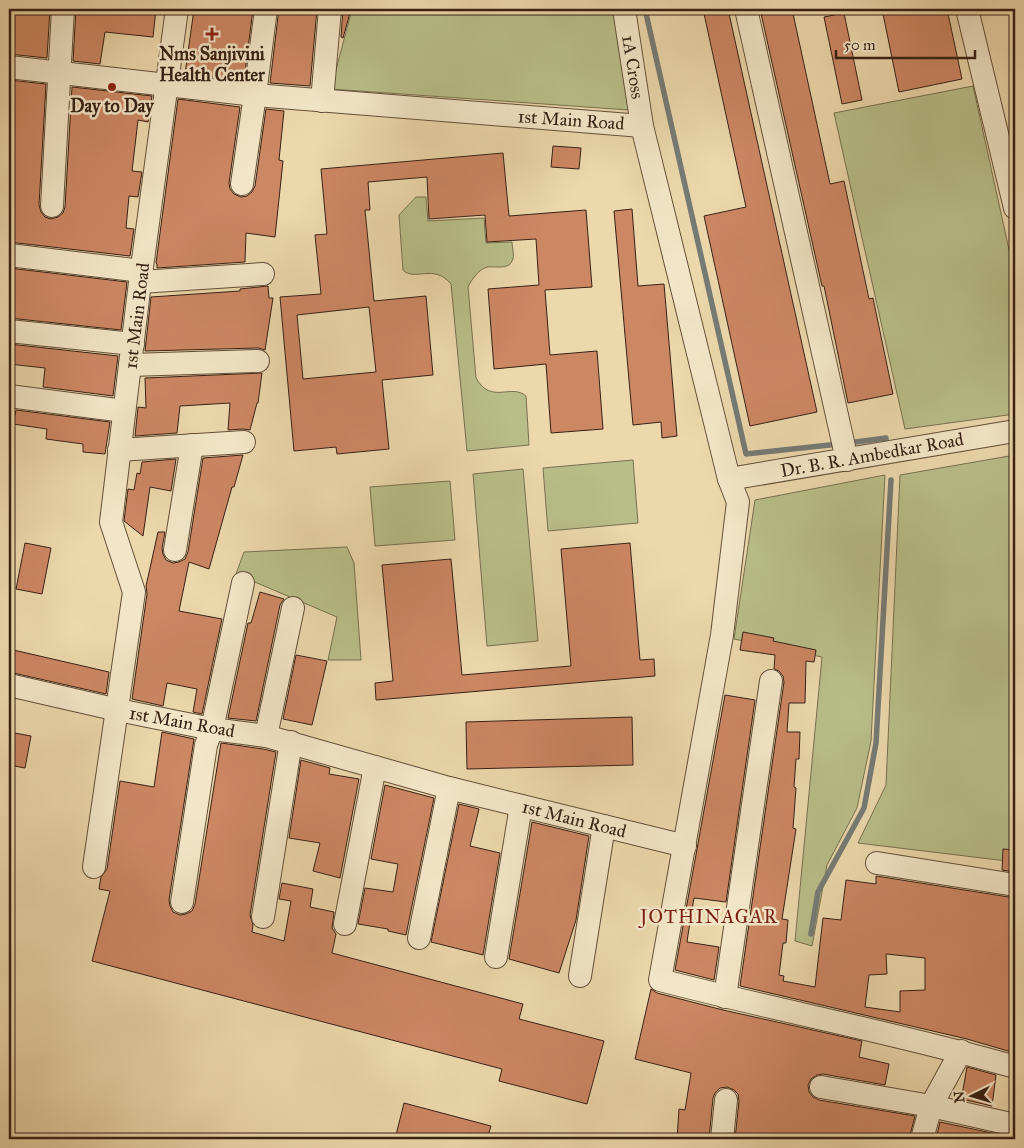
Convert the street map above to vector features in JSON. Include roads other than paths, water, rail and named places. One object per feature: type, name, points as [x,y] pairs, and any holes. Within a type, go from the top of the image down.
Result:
[{"type":"street","points":[[52,206],[63,9]]},
{"type":"street","points":[[166,84],[177,9]]},
{"type":"street","points":[[242,184],[266,9]]},
{"type":"street","points":[[322,101],[330,9]]},
{"type":"street","name":"1A Cross","points":[[624,9],[642,126]]},
{"type":"street","points":[[746,9],[847,460]]},
{"type":"street","points":[[967,9],[1015,208]]},
{"type":"street","name":"1st Main Road","points":[[9,67],[255,95],[642,126],[729,479],[738,502],[722,635],[660,980],[725,997]]},
{"type":"street","name":"1st Main Road","points":[[166,84],[111,522],[134,592],[118,710],[212,729],[266,736],[449,788],[685,846]]},
{"type":"street","points":[[9,255],[141,276],[263,274]]},
{"type":"street","points":[[9,331],[132,355],[258,361]]},
{"type":"street","points":[[9,396],[124,411]]},
{"type":"street","name":"Dr. B. R. Ambedkar Road","points":[[729,479],[1015,431]]},
{"type":"street","points":[[119,450],[244,442]]},
{"type":"street","points":[[175,550],[192,445]]},
{"type":"street","points":[[182,902],[206,745],[212,729],[243,583]]},
{"type":"street","points":[[266,736],[293,608]]},
{"type":"street","points":[[771,681],[725,997],[961,1051],[1015,1067]]},
{"type":"street","points":[[9,685],[118,710],[94,867]]},
{"type":"street","points":[[264,917],[291,742]]},
{"type":"street","points":[[345,924],[375,767]]},
{"type":"street","points":[[419,938],[449,788]]},
{"type":"street","points":[[496,957],[521,806]]},
{"type":"street","points":[[580,976],[604,826]]},
{"type":"street","points":[[877,863],[1015,885]]},
{"type":"street","points":[[922,1139],[931,1106],[961,1051]]},
{"type":"street","points":[[821,1087],[931,1106],[1015,1125]]},
{"type":"street","points":[[722,1139],[726,1100]]},
{"type":"waterway","points":[[645,9],[746,454],[839,444]]},
{"type":"waterway","points":[[848,443],[886,438],[886,449]]},
{"type":"waterway","points":[[811,934],[818,892],[864,808],[876,743],[891,480]]},
{"type":"place","name":"Nms Sanjivini Health Center","points":[[212,34]]},
{"type":"place","name":"Day to Day","points":[[112,87]]},
{"type":"district","name":"JOTHINAGAR","points":[[709,916]]}]
